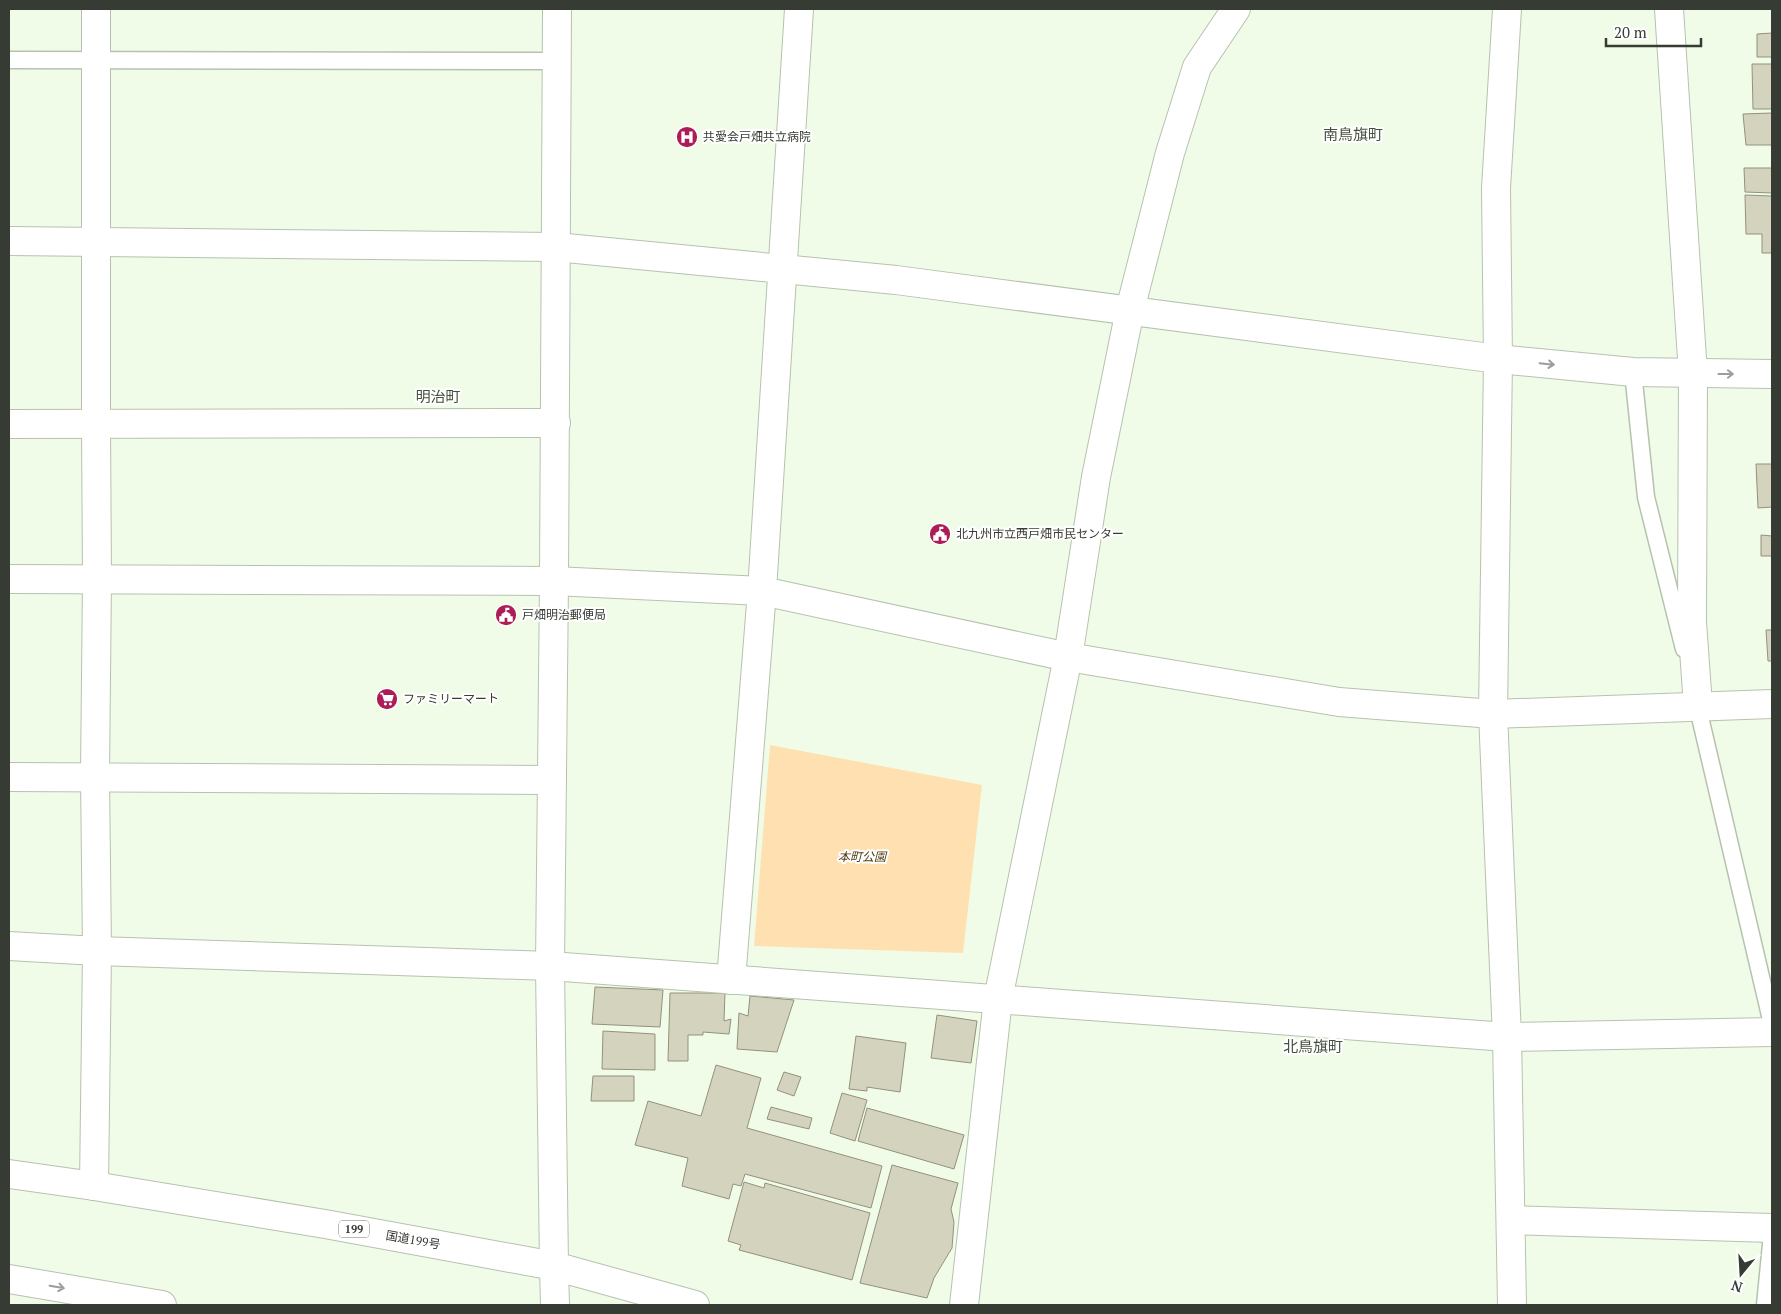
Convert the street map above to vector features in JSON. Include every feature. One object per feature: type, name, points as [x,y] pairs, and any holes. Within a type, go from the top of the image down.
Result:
[{"type":"main road","points":[[94,1186],[97,951],[95,776],[97,579],[96,9]]},
{"type":"main road","points":[[555,1305],[550,966],[556,423],[557,9]]},
{"type":"main road","points":[[731,980],[762,591],[799,9]]},
{"type":"main road","points":[[964,1305],[998,999],[1068,658],[1096,477],[1130,310],[1170,153],[1198,66],[1236,9]]},
{"type":"main road","points":[[1507,9],[1496,188],[1498,359],[1494,714],[1507,1037],[1512,1305]]},
{"type":"main road","points":[[1669,9],[1693,374],[1692,622],[1698,706]]},
{"type":"main road","points":[[9,241],[556,246],[896,280],[1498,359],[1633,372],[1772,374]]},
{"type":"main road","points":[[9,424],[556,423]]},
{"type":"main road","points":[[9,578],[554,582],[762,591],[1068,658],[1339,702],[1494,714],[1772,704]]},
{"type":"main road","points":[[9,777],[552,780]]},
{"type":"main road","points":[[9,946],[97,951],[550,966],[1507,1037],[1772,1032]]},
{"type":"main road","name":"国道199号","points":[[9,1174],[325,1224],[554,1266],[696,1305]]},
{"type":"main road","points":[[1510,1220],[1772,1228]]},
{"type":"main road","points":[[9,1279],[162,1305]]},
{"type":"lane","points":[[9,60],[557,61]]},
{"type":"lane","points":[[1633,372],[1646,497],[1698,706],[1772,1024]]},
{"type":"lane","points":[[1765,1305],[1772,1234]]},
{"type":"green space","name":"本町公園","points":[[770,745],[982,785],[963,953],[754,946]]},
{"type":"building","points":[[1772,33],[1772,57],[1757,57],[1757,34]]},
{"type":"building","points":[[1752,64],[1772,64],[1772,109],[1753,109]]},
{"type":"building","points":[[1772,113],[1772,145],[1746,145],[1743,114]]},
{"type":"building","points":[[1744,168],[1772,168],[1772,193],[1745,192]]},
{"type":"building","points":[[1745,195],[1772,196],[1772,253],[1762,253],[1762,234],[1746,234]]},
{"type":"building","points":[[1756,464],[1772,464],[1772,507],[1758,508]]},
{"type":"building","points":[[1761,535],[1772,536],[1772,556],[1761,556]]},
{"type":"building","points":[[1766,630],[1772,630],[1772,661],[1768,661]]},
{"type":"building","points":[[595,987],[663,990],[660,1027],[592,1024]]},
{"type":"building","points":[[670,993],[725,993],[724,1021],[731,1019],[729,1034],[703,1032],[703,1035],[688,1035],[688,1061],[668,1061]]},
{"type":"building","points":[[750,996],[794,1000],[777,1052],[737,1049],[739,1013],[748,1016]]},
{"type":"building","points":[[937,1015],[977,1021],[971,1063],[931,1058]]},
{"type":"building","points":[[603,1031],[655,1034],[655,1070],[602,1069]]},
{"type":"building","points":[[856,1036],[906,1043],[900,1092],[867,1087],[867,1091],[849,1089]]},
{"type":"building","points":[[716,1065],[761,1078],[747,1128],[882,1166],[871,1208],[745,1174],[741,1186],[733,1184],[729,1199],[682,1186],[688,1158],[635,1145],[648,1101],[701,1116]]},
{"type":"building","points":[[784,1072],[801,1077],[794,1096],[777,1090]]},
{"type":"building","points":[[593,1076],[634,1076],[634,1101],[591,1101]]},
{"type":"building","points":[[842,1093],[867,1100],[855,1141],[830,1133]]},
{"type":"building","points":[[771,1107],[812,1118],[809,1129],[767,1119]]},
{"type":"building","points":[[867,1108],[964,1135],[954,1169],[858,1141]]},
{"type":"building","points":[[892,1165],[958,1183],[951,1209],[954,1222],[952,1248],[934,1278],[927,1298],[860,1283]]},
{"type":"building","points":[[744,1182],[764,1188],[765,1183],[870,1213],[852,1280],[739,1250],[741,1245],[728,1241]]},
{"type":"place","name":"共愛会戸畑共立病院","points":[[687,137]]},
{"type":"place","name":"北九州市立西戸畑市民センター","points":[[940,534]]},
{"type":"place","name":"戸畑明治郵便局","points":[[506,615]]},
{"type":"place","name":"ファミリーマート","points":[[387,699]]},
{"type":"district","name":"南鳥旗町","points":[[1353,135]]},
{"type":"district","name":"明治町","points":[[438,397]]},
{"type":"district","name":"北鳥旗町","points":[[1313,1047]]}]
